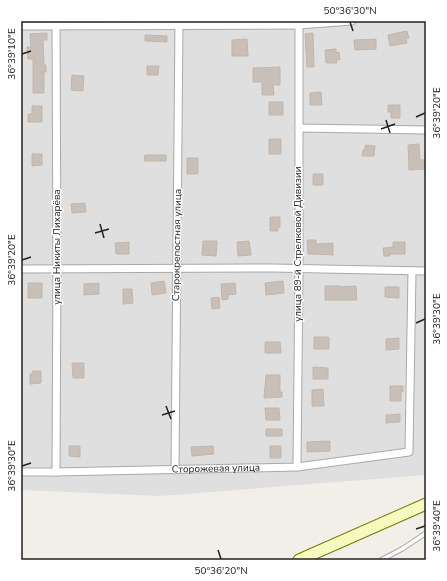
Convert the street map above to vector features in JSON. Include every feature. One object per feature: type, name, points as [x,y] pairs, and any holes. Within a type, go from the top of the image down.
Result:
[{"type":"main road","points":[[299,560],[426,504]]},
{"type":"street","points":[[21,26],[56,24],[342,23],[352,21]]},
{"type":"street","name":"Старокрепостная улица","points":[[174,470],[179,23]]},
{"type":"street","name":"улица 89-й Стрелковой Дивизии","points":[[297,467],[299,23]]},
{"type":"street","name":"улица Никиты Лихарёва","points":[[56,24],[56,472]]},
{"type":"street","points":[[299,128],[426,130]]},
{"type":"street","points":[[21,269],[176,268],[426,271]]},
{"type":"street","name":"Сторожевая улица","points":[[21,472],[297,467],[409,452],[412,271]]},
{"type":"lane","points":[[381,560],[402,549],[426,533]]},
{"type":"shaded area","points":[[21,21],[426,21],[426,475],[160,496],[21,490]]},
{"type":"building","points":[[407,31],[409,38],[406,39],[407,43],[390,46],[388,35]]},
{"type":"building","points":[[47,33],[47,40],[43,40],[44,65],[46,65],[46,72],[44,72],[44,93],[33,93],[33,59],[28,59],[27,47],[31,47],[30,34]]},
{"type":"building","points":[[313,33],[314,67],[307,67],[305,34]]},
{"type":"building","points":[[145,35],[167,36],[167,42],[145,41]]},
{"type":"building","points":[[247,39],[248,56],[232,56],[232,40]]},
{"type":"building","points":[[376,39],[376,49],[355,50],[354,40]]},
{"type":"building","points":[[336,49],[336,53],[339,52],[340,60],[336,60],[337,63],[326,63],[325,50]]},
{"type":"building","points":[[147,66],[159,66],[158,75],[147,75]]},
{"type":"building","points":[[280,67],[280,85],[273,85],[274,95],[262,95],[262,82],[253,82],[253,68]]},
{"type":"building","points":[[72,75],[84,76],[83,91],[71,90]]},
{"type":"building","points":[[321,92],[322,105],[310,105],[310,93]]},
{"type":"building","points":[[269,102],[283,102],[283,115],[269,115]]},
{"type":"building","points":[[388,105],[400,105],[400,118],[391,118],[391,112],[388,112]]},
{"type":"building","points":[[32,106],[42,106],[42,122],[28,122],[28,114],[32,114]]},
{"type":"building","points":[[269,139],[281,139],[281,154],[269,154]]},
{"type":"building","points":[[419,144],[420,160],[426,160],[426,169],[409,170],[408,145]]},
{"type":"building","points":[[365,145],[375,146],[374,156],[362,156],[363,150],[365,150]]},
{"type":"building","points":[[32,154],[42,154],[42,165],[32,166]]},
{"type":"building","points":[[145,155],[166,155],[166,161],[144,161]]},
{"type":"building","points":[[187,158],[198,158],[198,174],[187,174]]},
{"type":"building","points":[[313,174],[323,174],[323,185],[313,185]]},
{"type":"building","points":[[85,203],[86,212],[72,213],[71,204]]},
{"type":"building","points":[[270,217],[280,217],[280,227],[278,227],[278,231],[270,231]]},
{"type":"building","points":[[307,240],[316,240],[316,244],[333,243],[333,255],[308,254]]},
{"type":"building","points":[[203,241],[217,241],[216,256],[202,255]]},
{"type":"building","points":[[249,241],[251,255],[238,256],[237,242]]},
{"type":"building","points":[[129,242],[129,254],[116,254],[115,243]]},
{"type":"building","points":[[393,242],[405,242],[405,254],[390,254],[390,256],[384,256],[383,248],[393,247]]},
{"type":"building","points":[[164,281],[166,293],[152,295],[151,283]]},
{"type":"building","points":[[283,281],[284,293],[266,295],[265,283]]},
{"type":"building","points":[[28,283],[42,283],[42,298],[28,298]]},
{"type":"building","points":[[99,283],[99,294],[84,295],[84,284]]},
{"type":"building","points":[[235,283],[236,294],[228,295],[228,299],[222,300],[221,284]]},
{"type":"building","points":[[325,286],[356,286],[357,300],[325,300]]},
{"type":"building","points":[[385,287],[399,287],[399,298],[385,297]]},
{"type":"building","points":[[123,289],[132,289],[133,303],[123,304]]},
{"type":"building","points":[[219,297],[220,308],[212,309],[211,298]]},
{"type":"building","points":[[314,337],[329,337],[329,349],[314,349]]},
{"type":"building","points":[[399,338],[399,349],[386,350],[386,339]]},
{"type":"building","points":[[265,342],[280,342],[281,353],[265,353]]},
{"type":"building","points":[[72,363],[84,363],[84,378],[73,378]]},
{"type":"building","points":[[313,367],[328,368],[328,379],[313,379]]},
{"type":"building","points":[[32,371],[41,371],[41,383],[30,384],[30,374],[33,374]]},
{"type":"building","points":[[266,375],[280,375],[280,392],[282,392],[282,397],[264,398]]},
{"type":"building","points":[[390,386],[403,386],[401,401],[390,401]]},
{"type":"building","points":[[323,389],[324,406],[312,406],[312,390]]},
{"type":"building","points":[[265,408],[279,408],[280,420],[266,420]]},
{"type":"building","points":[[400,414],[400,422],[386,423],[386,415]]},
{"type":"building","points":[[266,429],[282,429],[282,436],[266,436]]},
{"type":"building","points":[[330,441],[330,451],[307,452],[307,442]]},
{"type":"building","points":[[69,446],[80,446],[80,457],[69,456]]},
{"type":"building","points":[[213,446],[214,454],[192,456],[191,447]]},
{"type":"building","points":[[270,446],[281,446],[281,458],[270,458]]}]
